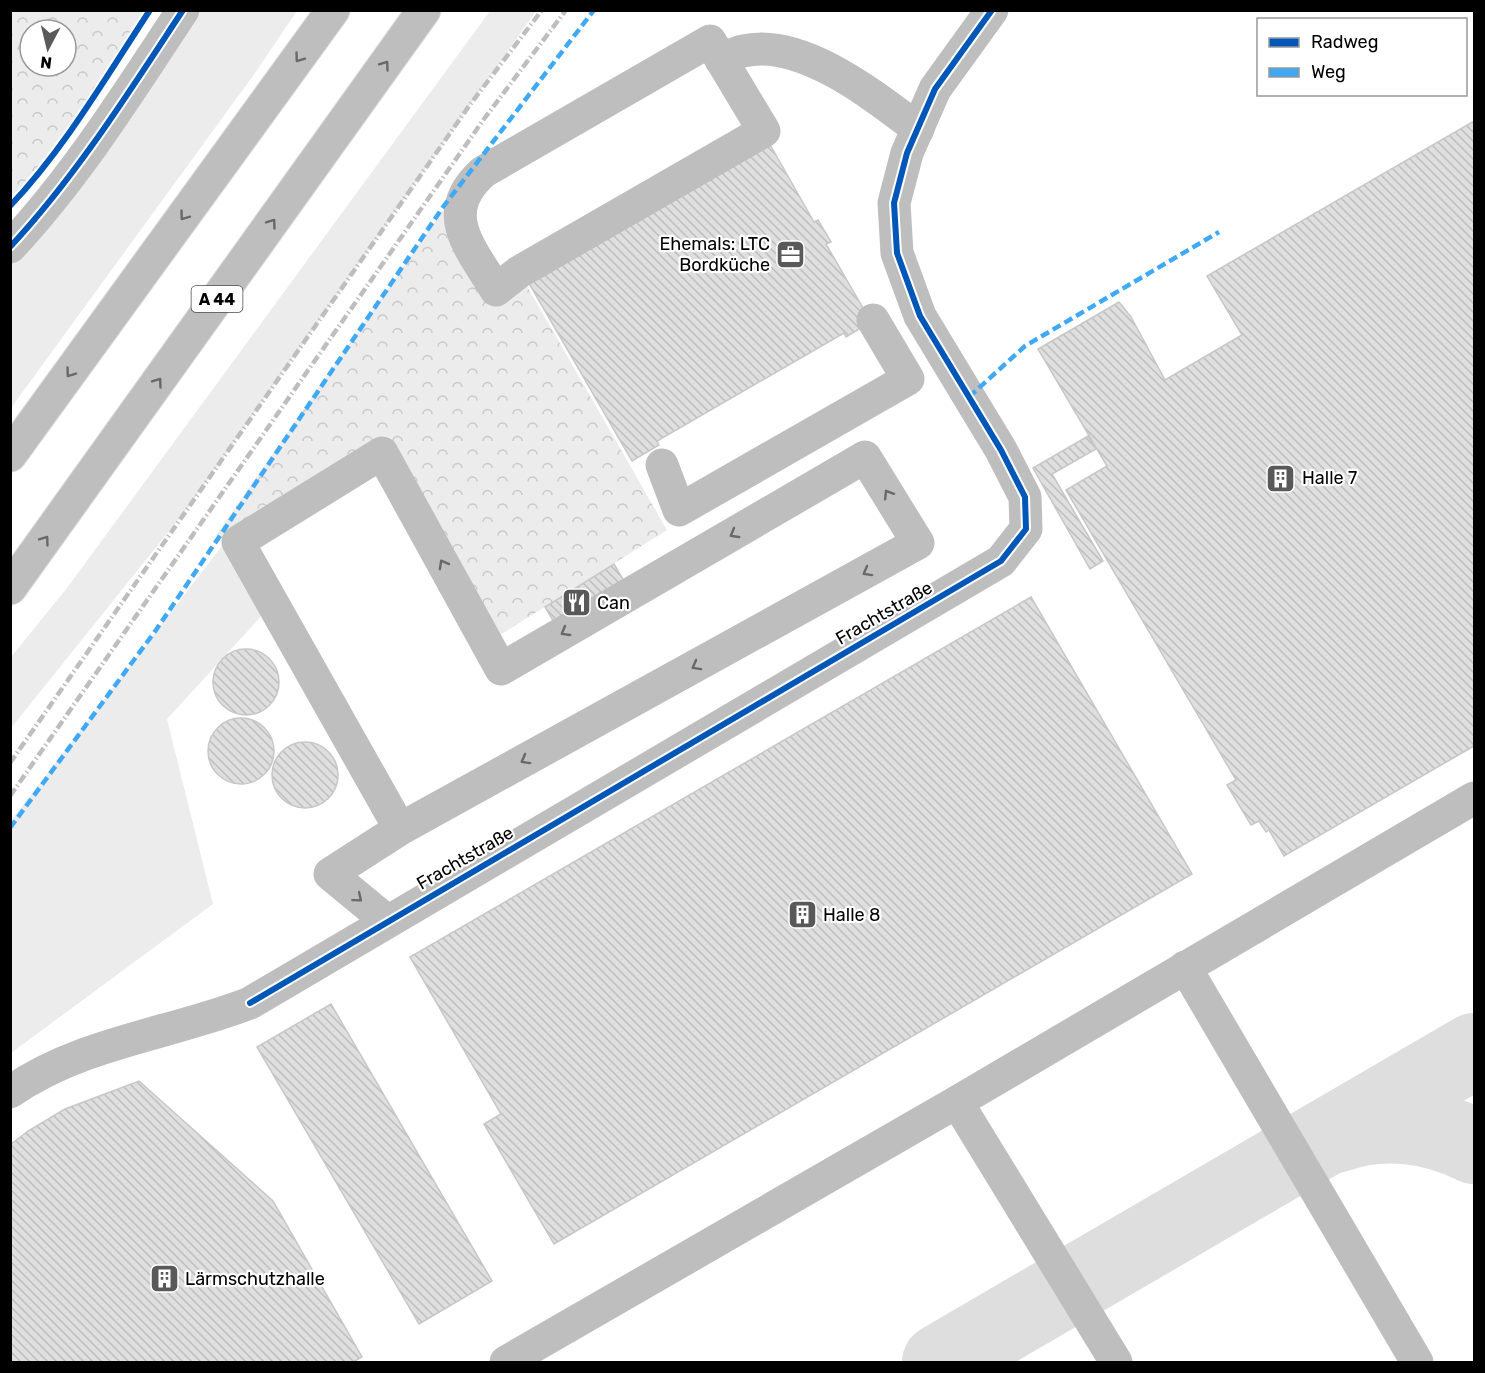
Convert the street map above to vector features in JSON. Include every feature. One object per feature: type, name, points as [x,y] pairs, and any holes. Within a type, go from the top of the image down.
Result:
[{"type":"main road","points":[[10,247],[58,193],[99,138],[183,10]]},
{"type":"main road","points":[[10,455],[333,10]]},
{"type":"main road","name":"A 44","points":[[10,588],[424,10]]},
{"type":"main road","name":"Frachtstraße","points":[[10,1092],[83,1054],[143,1035],[209,1020],[250,1003],[1001,561],[1026,529],[1025,496],[1001,450],[920,316],[897,253],[894,203],[907,153],[935,89],[992,10]]},
{"type":"main road","points":[[710,41],[721,60],[764,131],[519,272],[495,290],[461,229],[459,215],[463,198],[471,183],[483,172],[710,41]]},
{"type":"main road","points":[[721,60],[743,51],[773,50],[799,56],[866,90],[918,129]]},
{"type":"main road","points":[[873,320],[908,379]]},
{"type":"main road","points":[[662,465],[679,510],[945,357]]},
{"type":"main road","points":[[387,921],[330,874],[400,829],[918,543],[865,457],[501,669],[381,453],[238,542],[400,829]]},
{"type":"main road","points":[[506,1362],[957,1102],[1474,798]]},
{"type":"main road","points":[[1185,968],[1417,1362]]},
{"type":"main road","points":[[957,1102],[1116,1362]]},
{"type":"green space","points":[[11,10],[148,11],[69,128],[11,203]]},
{"type":"green space","points":[[198,11],[297,11],[255,73],[11,408],[11,265]]},
{"type":"green space","points":[[490,11],[536,11],[190,505],[11,728],[11,657],[67,588]]},
{"type":"green space","points":[[455,193],[495,289],[519,272],[667,530],[497,637],[390,442],[225,542],[216,535]]},
{"type":"green space","points":[[225,542],[266,611],[167,719],[213,904],[11,1053],[10,822]]},
{"type":"building","name":"Halle 7","points":[[1474,121],[1474,746],[1284,856],[1269,830],[1266,832],[1259,821],[1251,825],[1227,785],[1236,780],[1066,490],[1107,466],[1038,349],[1119,302],[1131,317],[1165,380],[1242,335],[1207,276]]},
{"type":"building","points":[[764,134],[814,222],[818,220],[831,242],[826,244],[871,322],[846,337],[844,333],[657,441],[659,445],[632,461],[523,273]]},
{"type":"building","points":[[1088,436],[1096,449],[1052,474],[1103,561],[1090,569],[1033,468]]},
{"type":"building","points":[[614,564],[628,588],[558,629],[545,607]]},
{"type":"building","name":"Halle 8","points":[[1031,597],[1192,874],[554,1244],[484,1124],[501,1114],[410,957]]},
{"type":"building","points":[[246,649],[259,652],[269,659],[276,669],[279,682],[276,695],[269,705],[259,712],[246,715],[233,712],[223,705],[216,695],[213,682],[216,669],[223,659],[233,652]]},
{"type":"building","points":[[241,718],[254,721],[264,728],[271,738],[274,751],[271,764],[264,774],[254,781],[241,784],[228,781],[218,774],[211,764],[208,751],[211,738],[218,728],[228,721]]},
{"type":"building","points":[[305,742],[318,745],[328,752],[335,762],[338,775],[335,788],[328,798],[318,805],[305,808],[292,805],[282,798],[275,788],[272,775],[275,762],[282,752],[292,745]]},
{"type":"building","points":[[331,1004],[492,1281],[419,1324],[257,1047]]},
{"type":"building","name":"Lärmschutzhalle","points":[[139,1081],[273,1201],[362,1357],[353,1362],[13,1362],[10,1359],[10,1145],[28,1131],[65,1109]]},
{"type":"taxiway","points":[[940,1362],[1474,1051]]},
{"type":"taxiway","points":[[1336,1135],[1371,1127],[1406,1126],[1441,1133],[1474,1146]]},
{"type":"railway","points":[[10,763],[469,106],[542,10]]},
{"type":"railway","points":[[10,796],[484,119],[566,10]]},
{"type":"marked path","points":[[10,828],[156,630],[443,207],[594,10]]},
{"type":"marked path","points":[[969,397],[1025,346],[1219,232]]},
{"type":"cycle path","points":[[10,206],[67,136],[150,10]]},
{"type":"cycle path","points":[[10,247],[80,162],[183,10]]},
{"type":"cycle path","points":[[250,1003],[1001,561],[1026,529],[1025,497],[1001,450],[920,316],[897,253],[894,203],[907,153],[935,89],[992,10]]},
{"type":"place","name":"Ehemals: LTC Bordküche","points":[[791,254]]},
{"type":"place","name":"Halle 7","points":[[1281,478]]},
{"type":"place","name":"Can","points":[[576,603]]},
{"type":"place","name":"Halle 8","points":[[802,915]]},
{"type":"place","name":"Lärmschutzhalle","points":[[164,1279]]}]
